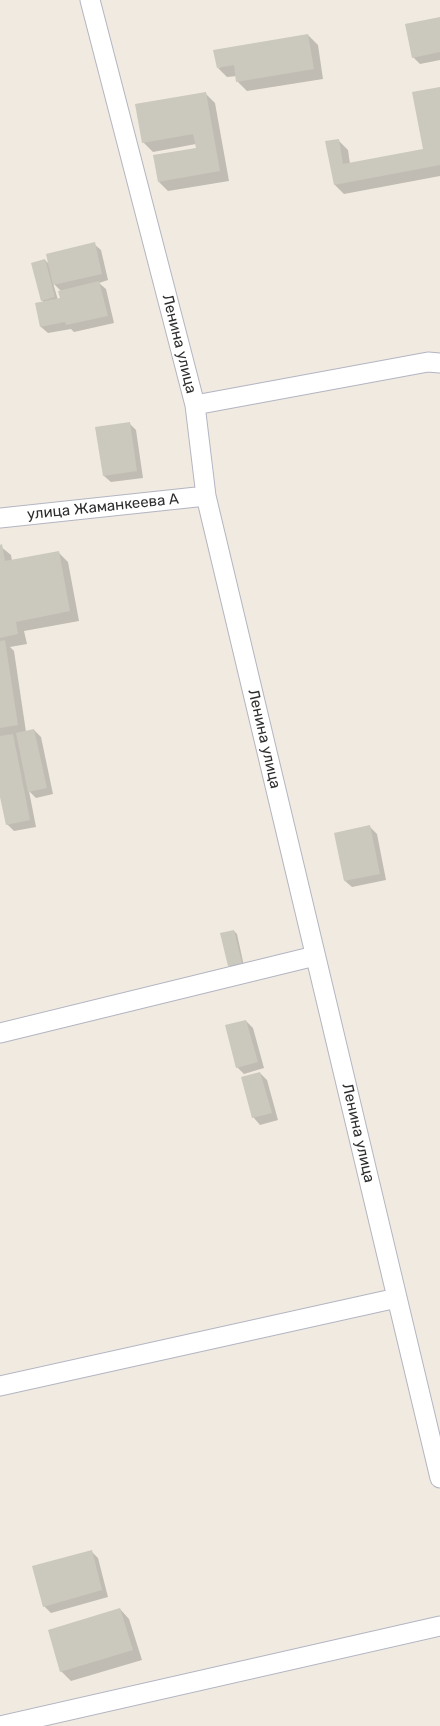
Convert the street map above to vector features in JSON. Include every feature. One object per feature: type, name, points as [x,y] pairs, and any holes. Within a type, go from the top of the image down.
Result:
[{"type":"street","name":"Ленина улица","points":[[90,0],[195,405],[206,496],[440,1478]]},
{"type":"street","points":[[195,405],[428,362],[440,363]]},
{"type":"street","name":"улица Жаманкеева А","points":[[0,518],[206,496]]},
{"type":"street","points":[[0,1033],[315,956]]},
{"type":"street","points":[[0,1386],[397,1298]]},
{"type":"street","points":[[0,1726],[440,1626]]},
{"type":"building","points":[[440,17],[440,52],[412,58],[405,24]]},
{"type":"building","points":[[308,34],[314,69],[236,82],[234,65],[217,68],[213,50]]},
{"type":"building","points":[[440,87],[440,165],[334,185],[325,141],[339,139],[343,164],[423,149],[412,92]]},
{"type":"building","points":[[206,92],[220,171],[158,182],[153,155],[196,148],[193,134],[142,143],[135,104]]},
{"type":"building","points":[[95,242],[102,274],[53,285],[46,254]]},
{"type":"building","points":[[45,259],[55,297],[41,301],[31,263]]},
{"type":"building","points":[[99,281],[108,316],[66,325],[65,322],[40,327],[35,303],[60,298],[58,291]]},
{"type":"building","points":[[130,422],[137,471],[103,476],[95,427]]},
{"type":"building","points":[[2,544],[5,561],[59,551],[70,611],[16,622],[18,634],[0,638],[0,545]]},
{"type":"building","points":[[5,640],[18,725],[0,728],[0,641]]},
{"type":"building","points":[[34,729],[47,788],[28,792],[16,733]]},
{"type":"building","points":[[13,734],[30,820],[6,825],[0,797],[0,736]]},
{"type":"building","points":[[370,825],[380,874],[344,881],[334,833]]},
{"type":"building","points":[[234,930],[242,963],[228,966],[220,933]]},
{"type":"building","points":[[246,1020],[258,1062],[236,1068],[225,1025]]},
{"type":"building","points":[[260,1072],[272,1113],[252,1118],[241,1077]]},
{"type":"building","points":[[92,1550],[102,1590],[43,1607],[32,1566]]},
{"type":"building","points":[[120,1608],[133,1650],[60,1672],[48,1630]]}]
